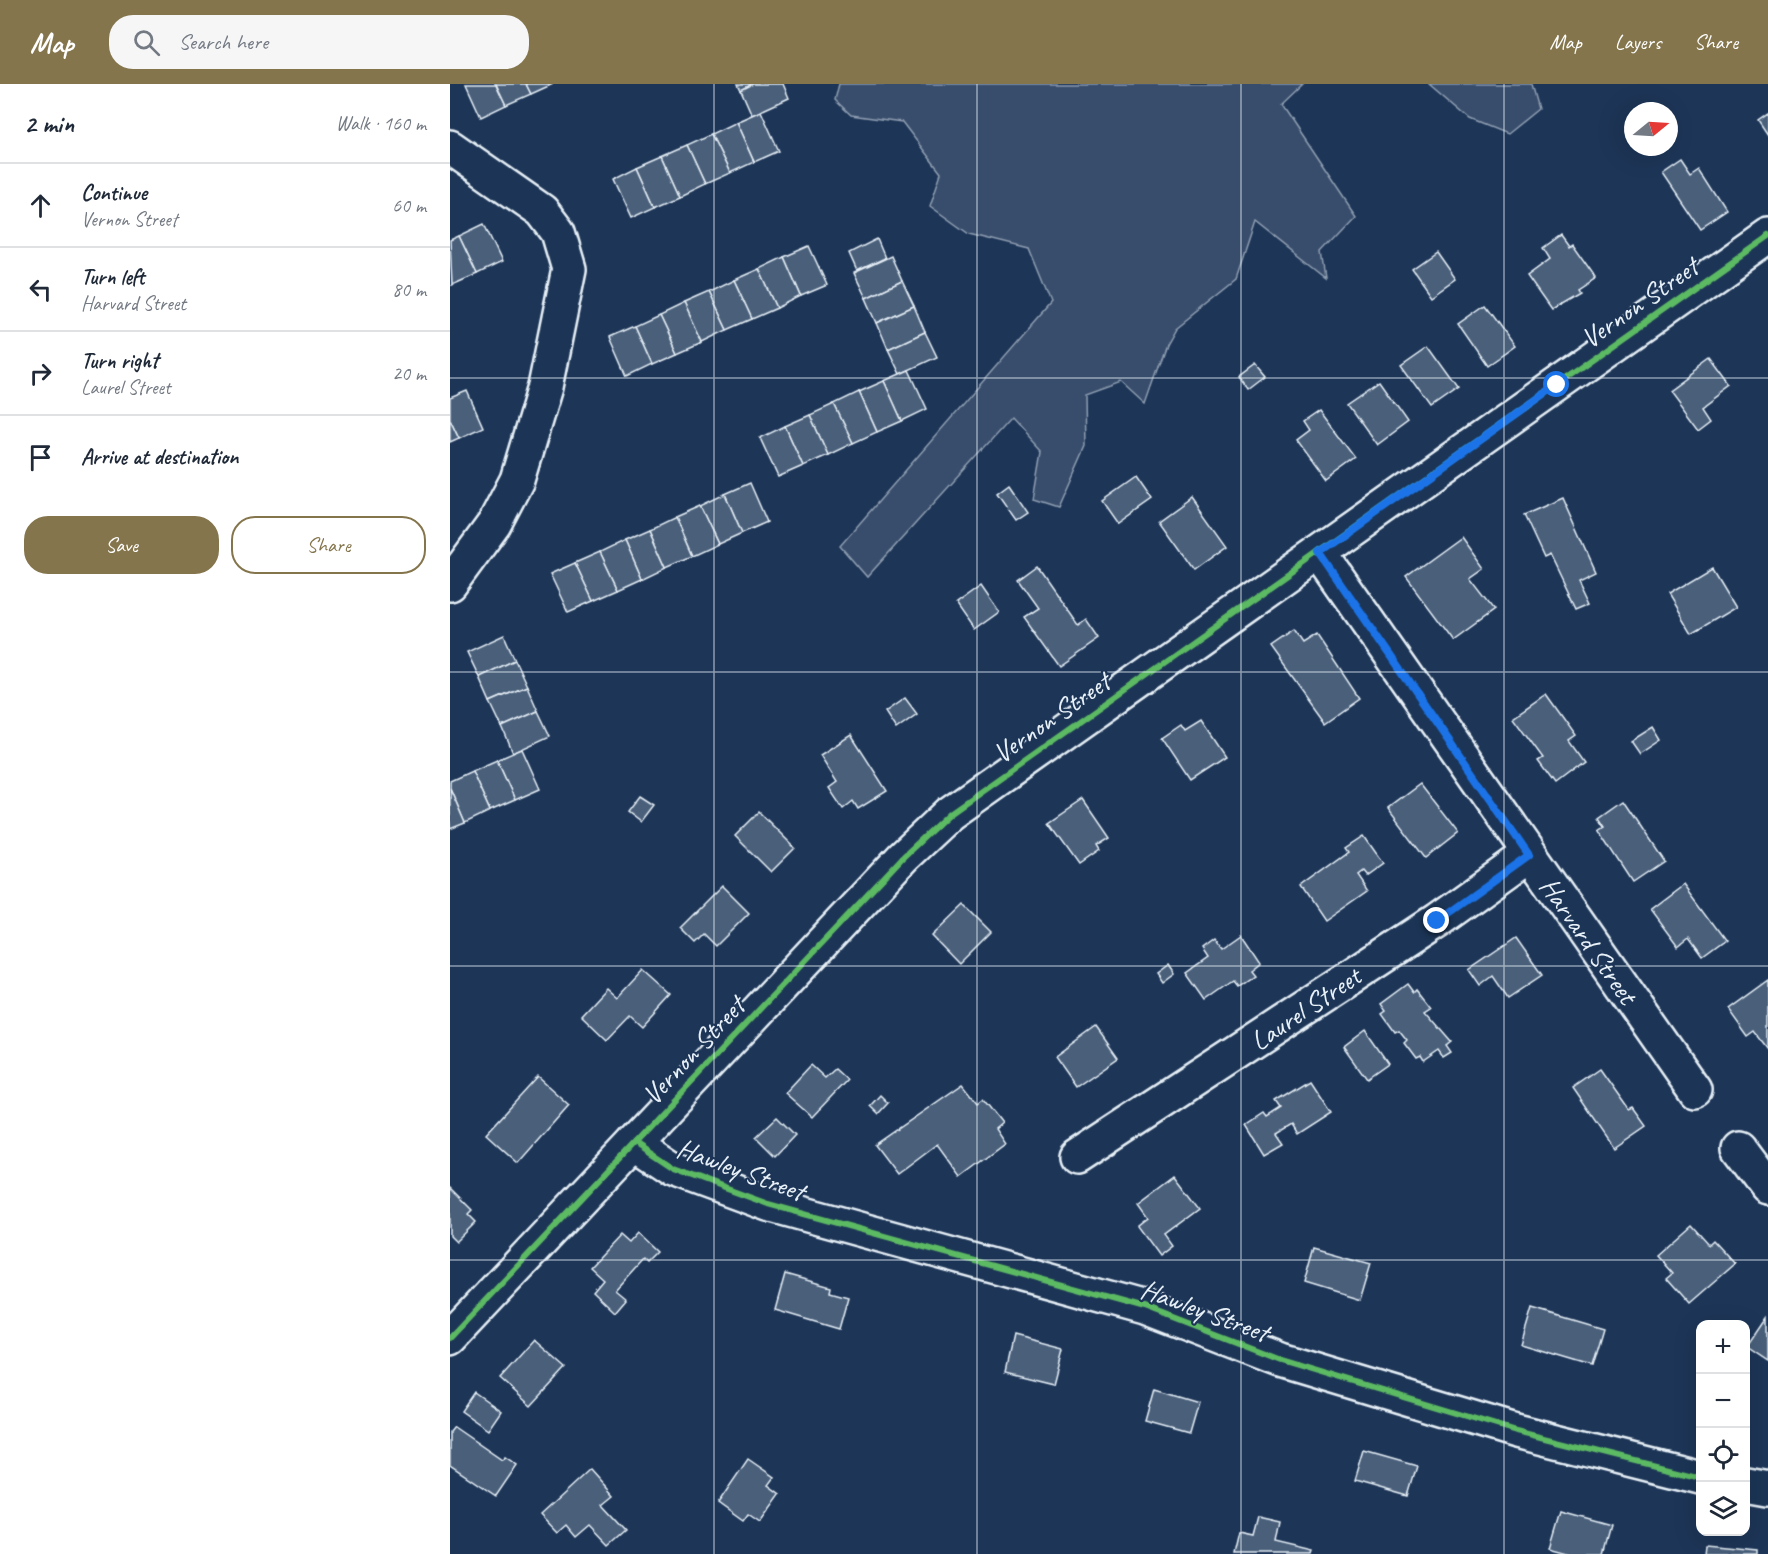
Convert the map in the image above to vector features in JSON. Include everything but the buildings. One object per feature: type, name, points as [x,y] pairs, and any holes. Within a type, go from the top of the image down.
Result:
[{"type":"street","points":[[450,147],[542,211],[562,240],[569,269],[545,387],[517,480],[494,524],[450,584]]},
{"type":"street","name":"Vernon Street","points":[[450,1338],[926,834],[950,813],[1768,236]]},
{"type":"street","name":"Harvard Street","points":[[1320,553],[1695,1090]]},
{"type":"street","name":"Laurel Street","points":[[1077,1157],[1437,921],[1529,855]]},
{"type":"street","name":"Hawley Street","points":[[634,1143],[673,1169],[768,1204],[1145,1308],[1280,1360],[1505,1427],[1696,1476]]},
{"type":"street","points":[[1738,1148],[1768,1188]]},
{"type":"street","points":[[1750,1485],[1768,1488]]},
{"type":"shaded area","points":[[839,84],[1302,84],[1281,104],[1356,216],[1322,252],[1326,278],[1255,222],[1236,279],[1175,328],[1166,344],[1145,404],[1121,382],[1085,395],[1086,446],[1059,507],[1034,499],[1042,452],[1011,418],[867,577],[840,546],[1051,303],[1029,249],[969,234],[930,206],[941,173],[902,122],[851,115],[835,100]]},
{"type":"shaded area","points":[[1429,84],[1531,84],[1538,109],[1507,134],[1470,119]]},
{"type":"cycle path","points":[[450,1338],[903,857],[950,813],[1768,236]]},
{"type":"cycle path","points":[[634,1143],[673,1169],[768,1204],[1145,1308],[1280,1360],[1516,1431],[1696,1476]]},
{"type":"route","points":[[1437,921],[1529,855],[1320,553],[1557,385]]}]
